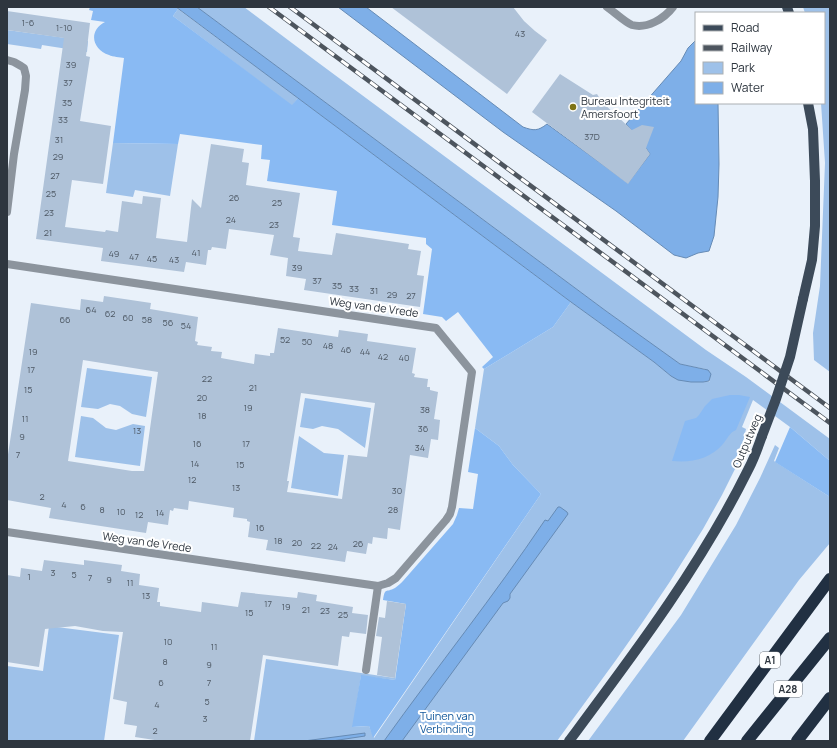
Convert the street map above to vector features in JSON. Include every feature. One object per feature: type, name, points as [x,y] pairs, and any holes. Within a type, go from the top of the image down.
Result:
[{"type":"highway","name":"A1","points":[[710,741],[830,580]]},
{"type":"highway","name":"A28","points":[[747,741],[830,638]]},
{"type":"highway","points":[[797,741],[830,698]]},
{"type":"main road","name":"Outputweg","points":[[570,741],[644,640],[722,519],[749,469],[776,399],[790,357],[812,260],[815,226],[815,180],[813,129],[808,104]]},
{"type":"street","points":[[607,7],[631,25],[642,26],[654,23],[668,13],[673,7]]},
{"type":"street","points":[[7,60],[24,68],[26,76],[7,212]]},
{"type":"street","name":"Weg van de Vrede","points":[[7,264],[436,328],[472,372],[450,514],[396,578],[388,583],[378,586],[7,532]]},
{"type":"street","points":[[366,670],[378,586]]},
{"type":"green space","name":"Tuinen van Verbinding","points":[[197,7],[244,7],[706,350],[746,377],[830,439],[830,461],[790,427],[753,400],[742,427],[746,429],[738,463],[703,529],[642,623],[557,741],[254,741],[266,659],[395,678],[395,680],[361,676],[353,727],[369,726],[374,738],[541,494],[513,465],[499,446],[475,428],[484,369],[553,327],[571,302],[671,376],[691,382],[709,382],[710,380],[705,369],[680,364],[667,355]]},
{"type":"green space","points":[[803,7],[830,7],[830,372],[814,360],[813,333],[820,286],[825,163],[821,104],[825,104],[825,12],[805,12]]},
{"type":"green space","points":[[178,9],[298,98],[292,106],[173,16]]},
{"type":"green space","points":[[7,30],[88,41],[87,52],[42,45],[41,49],[7,44]]},
{"type":"green space","points":[[113,143],[178,144],[170,196],[135,190],[133,197],[106,193]]},
{"type":"green space","points":[[87,368],[152,377],[146,417],[132,414],[120,406],[110,404],[98,409],[81,407]]},
{"type":"green space","points":[[305,398],[371,408],[365,448],[338,429],[322,426],[313,429],[300,427]]},
{"type":"green space","points":[[81,416],[93,418],[106,428],[116,430],[133,424],[145,426],[140,466],[75,457]]},
{"type":"green space","points":[[299,436],[324,453],[344,455],[338,496],[291,488]]},
{"type":"green space","points":[[775,445],[779,448],[774,461],[830,497],[830,543],[799,580],[683,741],[588,741],[681,615],[736,525]]},
{"type":"green space","points":[[49,626],[119,635],[104,741],[7,741],[7,666],[43,671]]},
{"type":"shaded area","points":[[90,7],[176,7],[178,9],[173,16],[292,105],[298,98],[571,302],[553,327],[484,369],[482,367],[493,357],[458,312],[446,321],[442,317],[423,314],[432,249],[426,244],[426,238],[332,225],[337,191],[267,181],[270,160],[261,159],[262,145],[180,134],[178,144],[113,143],[124,58],[111,56],[99,49],[94,40],[94,35],[96,30],[105,22],[91,20],[93,11],[89,10]]},
{"type":"shaded area","points":[[730,395],[750,397],[736,430],[730,434],[718,449],[700,459],[672,461],[685,421],[696,418],[712,399]]},
{"type":"shaded area","points":[[790,427],[830,461],[830,497],[775,462]]},
{"type":"shaded area","points":[[475,428],[499,446],[513,465],[541,494],[373,738],[369,726],[352,727],[361,675],[395,680],[406,604],[383,600],[384,593],[395,588],[403,581],[453,524],[459,508],[473,509],[478,474],[468,472]]},
{"type":"water","points":[[176,7],[197,7],[606,311],[680,364],[708,370],[711,374],[709,381],[691,382],[678,380],[671,376]]},
{"type":"water","points":[[338,7],[366,7],[523,127],[536,130],[547,124],[628,183],[650,154],[626,124],[681,61],[688,48],[695,41],[695,104],[718,104],[718,197],[714,236],[709,251],[698,253],[686,258],[674,255],[616,211],[503,132]]},
{"type":"water","points":[[558,507],[568,514],[510,594],[508,601],[503,603],[402,741],[384,741],[506,576],[545,520],[548,521]]},
{"type":"water","points":[[365,733],[365,736],[332,741],[304,741]]},
{"type":"building","points":[[391,7],[513,7],[524,21],[547,40],[507,94]]},
{"type":"building","points":[[7,11],[90,23],[86,56],[90,57],[80,121],[111,126],[103,184],[72,180],[65,227],[105,232],[106,230],[118,232],[122,201],[142,204],[143,196],[161,198],[156,238],[187,242],[192,199],[201,208],[211,144],[244,149],[242,162],[249,163],[246,185],[300,193],[293,237],[300,238],[298,251],[332,255],[336,233],[409,244],[408,249],[421,251],[417,275],[424,276],[420,307],[304,290],[306,279],[286,276],[288,258],[270,255],[274,235],[229,229],[226,249],[212,247],[211,250],[208,250],[206,265],[186,262],[184,272],[101,261],[103,248],[36,239],[64,38],[7,30]]},
{"type":"building","points":[[560,74],[593,95],[597,94],[602,102],[632,130],[642,125],[654,127],[646,148],[650,154],[628,184],[532,112]]},
{"type":"building","points":[[104,296],[151,303],[150,309],[198,317],[195,341],[198,342],[197,345],[212,347],[211,351],[222,352],[221,358],[254,364],[255,354],[270,356],[270,353],[274,353],[278,328],[338,337],[339,330],[368,334],[367,341],[416,348],[412,373],[415,374],[414,377],[428,379],[427,387],[430,387],[430,390],[438,392],[434,419],[440,420],[438,440],[431,439],[428,458],[410,455],[400,530],[388,528],[387,539],[373,537],[372,544],[368,543],[366,554],[347,551],[345,562],[266,550],[268,540],[248,537],[250,522],[247,521],[247,519],[233,517],[234,508],[189,501],[188,510],[174,508],[173,511],[170,510],[168,525],[148,522],[146,533],[49,518],[51,508],[7,500],[7,461],[31,303],[80,310],[81,299],[103,302]],"holes":[[[83,360],[158,372],[144,471],[132,471],[68,461]],[[301,393],[375,403],[367,457],[348,455],[342,499],[287,492],[289,481],[287,481]]]},
{"type":"building","points":[[44,560],[84,565],[84,560],[122,565],[121,571],[140,574],[139,585],[159,588],[157,602],[160,602],[160,606],[201,612],[202,602],[238,607],[241,592],[297,598],[298,592],[317,595],[316,601],[353,607],[352,613],[368,615],[366,634],[350,632],[349,637],[342,636],[338,666],[263,655],[250,741],[161,741],[135,737],[137,726],[124,724],[127,702],[113,699],[123,632],[103,631],[75,626],[45,629],[39,667],[7,662],[7,575],[20,577],[21,568],[42,571]]},
{"type":"building","points":[[387,601],[406,604],[395,678],[377,675],[382,637],[376,636],[379,617],[385,618]]},
{"type":"railway","points":[[269,7],[830,423]]},
{"type":"railway","points":[[290,7],[830,408]]},
{"type":"place","name":"Bureau Integriteit Amersfoort","points":[[573,107]]}]
